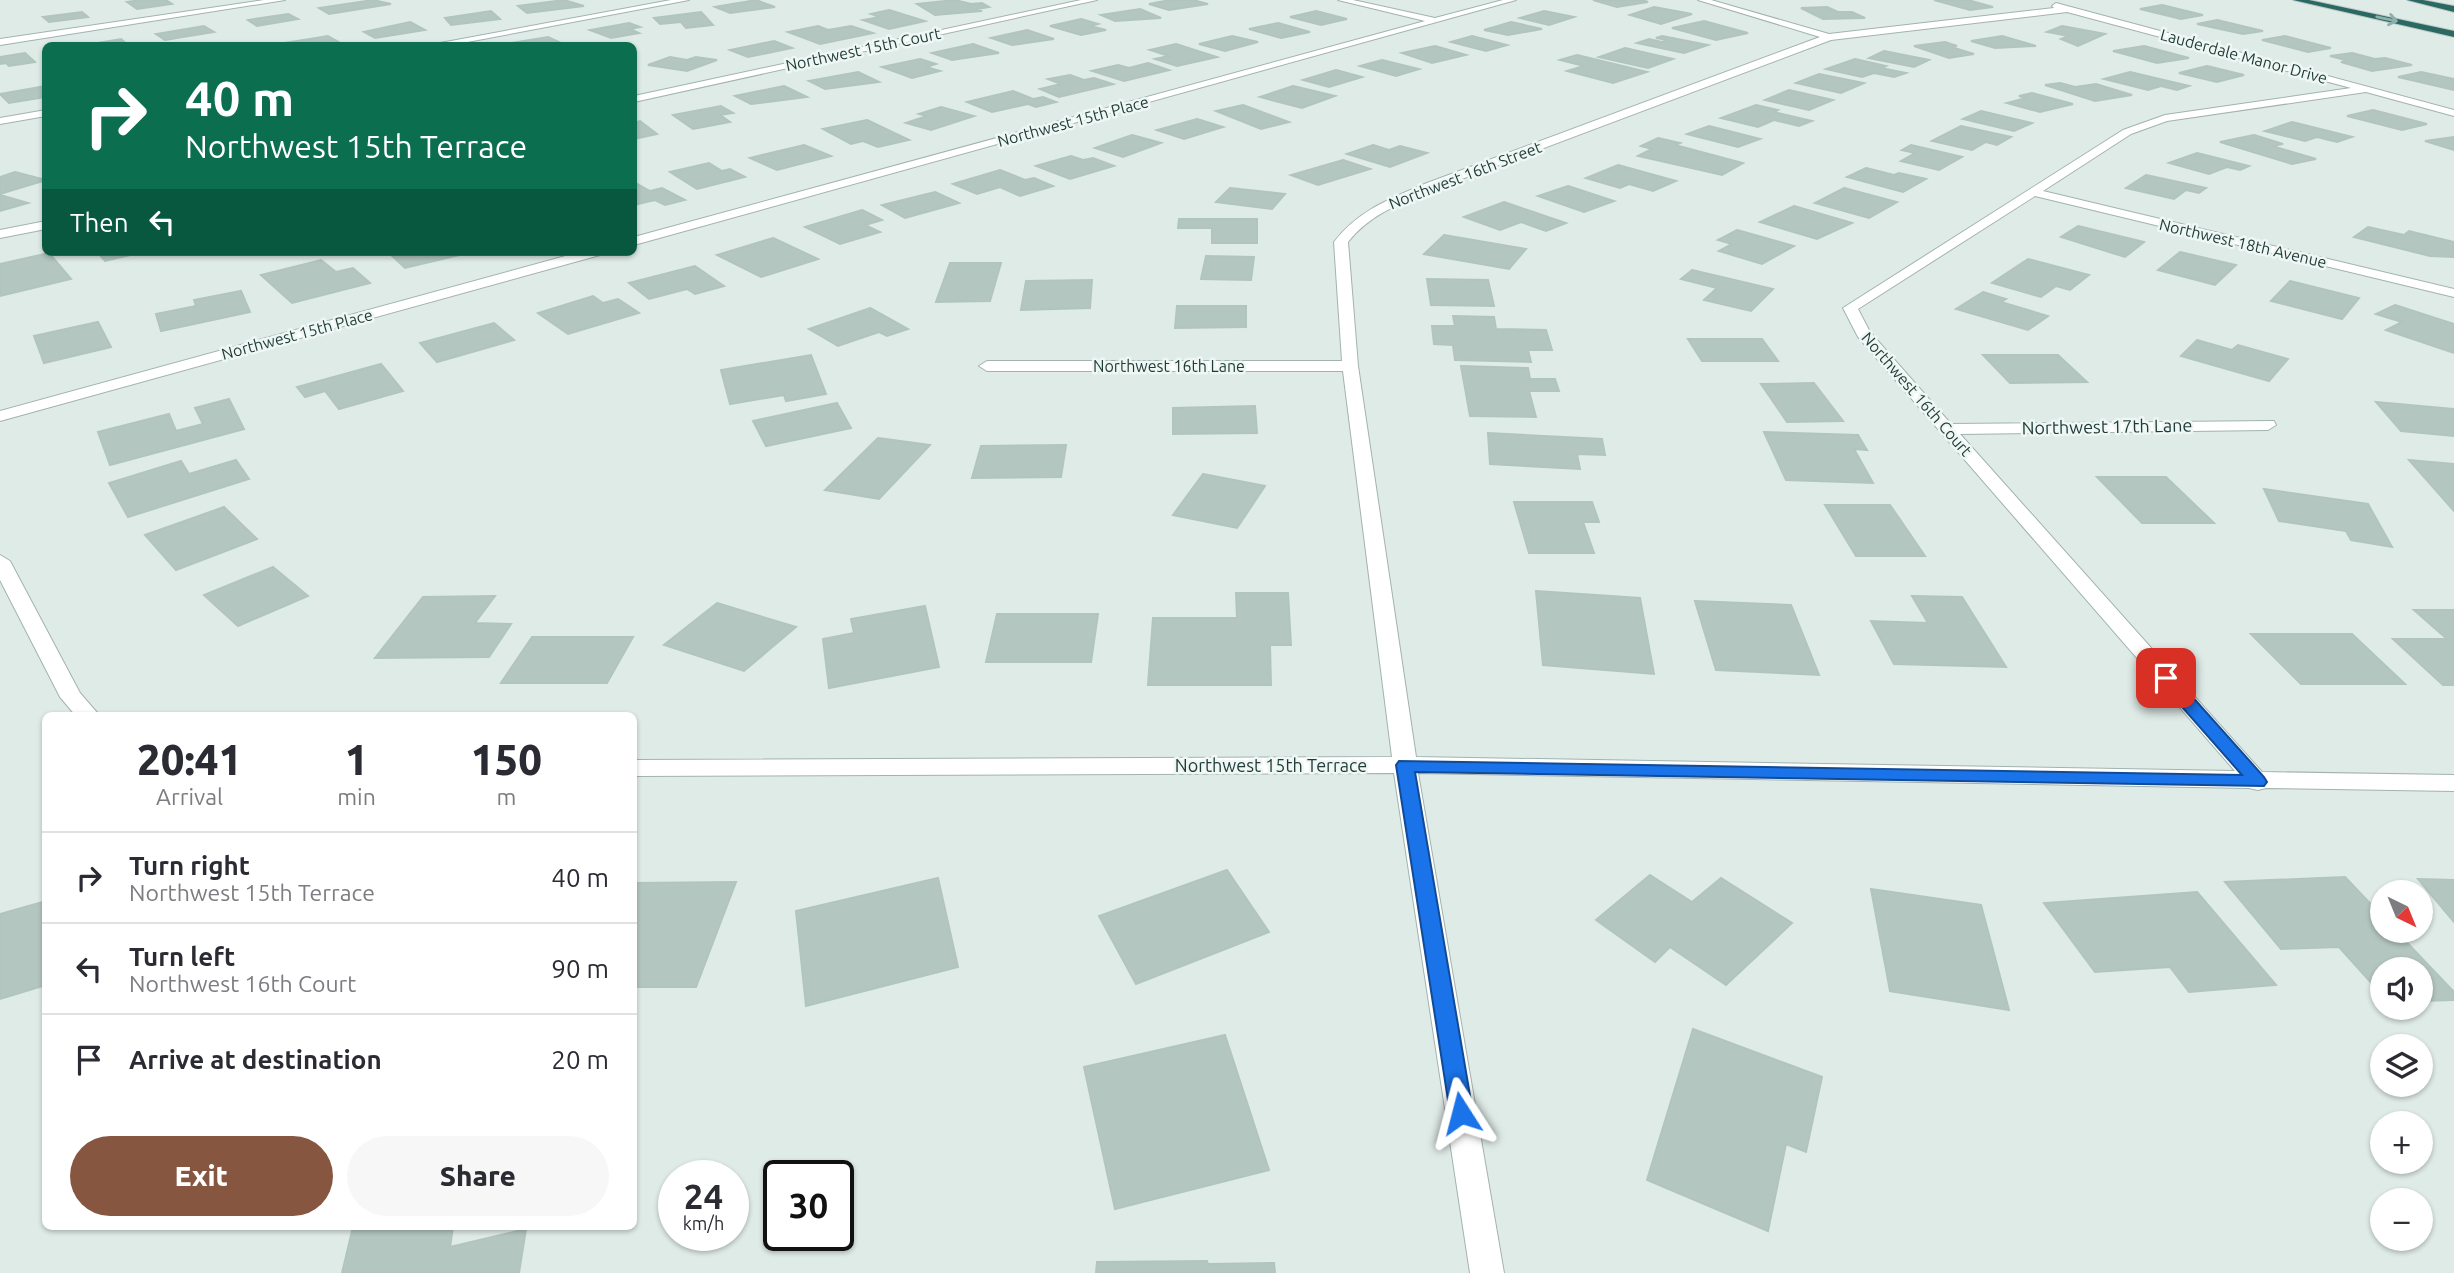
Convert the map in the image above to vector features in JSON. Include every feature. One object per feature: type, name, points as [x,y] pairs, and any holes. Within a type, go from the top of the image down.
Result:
[{"type":"highway","points":[[2297,0],[2454,34]]},
{"type":"highway","points":[[2412,0],[2454,9]]},
{"type":"street","points":[[0,42],[281,0]]},
{"type":"street","points":[[450,42],[685,0]]},
{"type":"street","name":"Northwest 15th Court","points":[[637,98],[1093,0]]},
{"type":"street","points":[[1342,0],[1436,21]]},
{"type":"street","name":"Northwest 15th Place","points":[[637,240],[1512,0]]},
{"type":"street","points":[[1702,0],[1829,37]]},
{"type":"street","name":"Lauderdale Manor Drive","points":[[2033,0],[2454,113]]},
{"type":"street","name":"Northwest 16th Street","points":[[1487,1273],[1405,765],[1350,366],[1341,242],[1351,227],[1379,208],[1430,186],[1829,37],[2068,9]]},
{"type":"street","name":"Northwest 16th Court","points":[[2258,782],[1863,334],[1850,308],[2127,132],[2165,118],[2368,89]]},
{"type":"street","points":[[0,121],[42,114]]},
{"type":"street","name":"Northwest 18th Avenue","points":[[2033,192],[2454,293]]},
{"type":"street","points":[[0,234],[42,226]]},
{"type":"street","name":"Northwest 15th Place","points":[[0,416],[580,256]]},
{"type":"street","name":"Northwest 16th Lane","points":[[987,366],[1350,366]]},
{"type":"street","name":"Northwest 17th Lane","points":[[1946,429],[2268,425]]},
{"type":"street","points":[[0,561],[71,697],[85,712]]},
{"type":"street","name":"Northwest 15th Terrace","points":[[637,768],[1405,765],[2258,782],[2454,783]]},
{"type":"building","points":[[166,0],[172,4],[137,9],[127,2]]},
{"type":"building","points":[[373,0],[391,4],[329,14],[319,8]]},
{"type":"building","points":[[564,0],[584,6],[527,13],[518,6]]},
{"type":"building","points":[[756,0],[775,7],[730,13],[715,7]]},
{"type":"building","points":[[955,0],[971,4],[982,3],[989,7],[977,9],[982,11],[935,15],[917,4]]},
{"type":"building","points":[[1193,0],[1208,4],[1169,10],[1149,4]]},
{"type":"building","points":[[1593,0],[1642,0],[1648,2],[1617,7]]},
{"type":"building","points":[[1934,0],[1968,0],[1993,7],[1970,10]]},
{"type":"building","points":[[2162,5],[2203,15],[2181,19],[2140,9]]},
{"type":"building","points":[[1654,7],[1692,14],[1661,24],[1630,15]]},
{"type":"building","points":[[1827,7],[1838,12],[1852,12],[1865,18],[1823,19],[1801,8]]},
{"type":"building","points":[[1140,9],[1161,18],[1115,21],[1101,15]]},
{"type":"building","points":[[889,10],[925,21],[889,29],[863,20],[880,17],[871,14]]},
{"type":"building","points":[[491,11],[500,19],[451,25],[445,18]]},
{"type":"building","points":[[1316,11],[1347,19],[1321,25],[1290,17]]},
{"type":"building","points":[[1544,11],[1574,17],[1549,25],[1520,18]]},
{"type":"building","points":[[82,12],[88,17],[49,22],[43,17]]},
{"type":"building","points":[[701,12],[713,25],[686,28],[681,22],[660,24],[654,18]]},
{"type":"building","points":[[288,14],[298,19],[257,26],[248,20]]},
{"type":"building","points":[[1081,19],[1098,24],[1090,26],[1106,30],[1081,35],[1050,26]]},
{"type":"building","points":[[2217,20],[2263,31],[2243,34],[2197,24]]},
{"type":"building","points":[[1704,21],[1748,33],[1716,40],[1672,28]]},
{"type":"building","points":[[410,22],[425,30],[375,38],[364,32]]},
{"type":"building","points":[[1511,22],[1542,29],[1508,35],[1484,30]]},
{"type":"building","points":[[629,23],[640,27],[630,29],[639,33],[611,38],[590,30]]},
{"type":"building","points":[[1278,23],[1310,32],[1281,38],[1249,29]]},
{"type":"building","points":[[204,26],[214,32],[165,40],[156,34]]},
{"type":"building","points":[[818,26],[828,30],[851,26],[873,33],[820,44],[788,32]]},
{"type":"building","points":[[2062,26],[2105,34],[2078,46],[2061,39],[2069,36],[2047,32]]},
{"type":"building","points":[[1027,30],[1054,39],[1012,45],[991,38]]},
{"type":"building","points":[[328,36],[339,42],[290,42]]},
{"type":"building","points":[[1232,36],[1258,42],[1225,51],[1199,44]]},
{"type":"building","points":[[1472,36],[1507,45],[1486,51],[1451,42]]},
{"type":"building","points":[[1662,36],[1708,45],[1684,53],[1637,43],[1649,39],[1662,42],[1668,40],[1656,38]]},
{"type":"building","points":[[2002,36],[2036,46],[1995,48],[1971,41]]},
{"type":"building","points":[[2285,36],[2331,48],[2308,52],[2262,40]]},
{"type":"building","points":[[548,37],[559,42],[517,42]]},
{"type":"building","points":[[121,39],[124,42],[103,42]]},
{"type":"building","points":[[774,41],[792,48],[748,57],[730,50]]},
{"type":"building","points":[[1945,42],[1957,46],[1951,47],[1974,54],[1949,58],[1914,46]]},
{"type":"building","points":[[973,44],[999,53],[952,60],[932,53]]},
{"type":"building","points":[[1176,44],[1217,57],[1177,66],[1155,59],[1169,56],[1150,50]]},
{"type":"building","points":[[1435,46],[1466,55],[1432,63],[1402,53]]},
{"type":"building","points":[[2144,46],[2189,58],[2157,63],[2113,51]]},
{"type":"building","points":[[1625,48],[1673,59],[1648,68],[1599,57]]},
{"type":"building","points":[[1884,51],[1929,60],[1914,67],[1869,58]]},
{"type":"building","points":[[25,53],[35,62],[9,66],[6,63],[0,64],[0,57]]},
{"type":"building","points":[[2352,53],[2412,65],[2372,71],[2330,56]]},
{"type":"building","points":[[1577,55],[1647,72],[1613,83],[1567,71],[1584,66],[1560,60]]},
{"type":"building","points":[[670,57],[717,60],[687,71],[648,65]]},
{"type":"building","points":[[920,59],[936,64],[926,67],[940,71],[912,78],[882,67]]},
{"type":"building","points":[[1855,59],[1906,73],[1894,77],[1874,73],[1862,77],[1826,69]]},
{"type":"building","points":[[1382,60],[1419,69],[1396,76],[1360,66]]},
{"type":"building","points":[[1148,63],[1169,70],[1124,81],[1092,71],[1118,65],[1129,68]]},
{"type":"building","points":[[2207,66],[2244,75],[2217,82],[2179,73]]},
{"type":"building","points":[[1336,70],[1362,77],[1329,87],[1303,80]]},
{"type":"building","points":[[858,72],[879,82],[825,89],[809,81]]},
{"type":"building","points":[[2130,72],[2189,86],[2177,90],[2161,86],[2148,90],[2104,79]]},
{"type":"building","points":[[2421,72],[2454,79],[2454,90],[2398,77]]},
{"type":"building","points":[[1819,74],[1864,83],[1841,93],[1796,83]]},
{"type":"building","points":[[1070,75],[1113,84],[1059,97],[1040,89],[1061,84],[1048,79]]},
{"type":"building","points":[[2060,83],[2075,87],[2096,84],[2132,95],[2095,101],[2045,85]]},
{"type":"building","points":[[784,86],[807,97],[751,104],[735,96]]},
{"type":"building","points":[[1293,86],[1335,96],[1302,108],[1260,97]]},
{"type":"building","points":[[42,87],[42,98],[9,103],[0,94]]},
{"type":"building","points":[[1789,90],[1833,100],[1809,110],[1765,100]]},
{"type":"building","points":[[1013,91],[1033,99],[1043,97],[1056,102],[1036,107],[1028,104],[992,112],[967,102]]},
{"type":"building","points":[[2032,93],[2073,104],[2040,112],[2007,103],[2026,98],[2019,96]]},
{"type":"building","points":[[1243,105],[1289,122],[1261,129],[1216,111]]},
{"type":"building","points":[[1756,105],[1812,121],[1799,126],[1774,120],[1758,127],[1721,118]]},
{"type":"building","points":[[721,106],[733,113],[720,115],[730,122],[693,129],[673,115]]},
{"type":"building","points":[[941,107],[974,116],[931,130],[906,123],[927,116],[919,114]]},
{"type":"building","points":[[2373,110],[2427,124],[2402,130],[2347,116]]},
{"type":"building","points":[[1981,111],[2032,123],[2014,131],[1963,119]]},
{"type":"building","points":[[1197,119],[1223,127],[1184,139],[1157,130]]},
{"type":"building","points":[[867,120],[909,140],[878,147],[863,141],[851,144],[823,129]]},
{"type":"building","points":[[640,121],[657,134],[637,138],[637,122]]},
{"type":"building","points":[[2292,122],[2352,137],[2337,142],[2317,137],[2305,141],[2265,131]]},
{"type":"building","points":[[1709,126],[1760,139],[1738,147],[1687,134]]},
{"type":"building","points":[[1961,126],[2011,137],[1997,145],[1986,142],[1972,150],[1932,141]]},
{"type":"building","points":[[1132,135],[1161,143],[1123,157],[1095,148]]},
{"type":"building","points":[[2254,135],[2283,144],[2272,146],[2316,159],[2292,164],[2220,142]]},
{"type":"building","points":[[2454,137],[2454,150],[2425,141]]},
{"type":"building","points":[[1658,138],[1743,163],[1722,175],[1638,156],[1652,149],[1641,146]]},
{"type":"building","points":[[804,145],[831,156],[777,170],[750,158]]},
{"type":"building","points":[[1373,145],[1389,150],[1400,146],[1427,153],[1390,167],[1347,154]]},
{"type":"building","points":[[1911,145],[1962,157],[1939,170],[1901,161],[1915,153],[1902,150]]},
{"type":"building","points":[[2197,153],[2249,166],[2240,170],[2227,167],[2209,174],[2169,163]]},
{"type":"building","points":[[1071,156],[1083,160],[1093,158],[1114,166],[1070,179],[1036,166]]},
{"type":"building","points":[[1343,160],[1370,169],[1318,185],[1291,175]]},
{"type":"building","points":[[709,163],[722,171],[730,169],[745,177],[697,189],[670,172]]},
{"type":"building","points":[[1618,165],[1676,181],[1653,191],[1629,184],[1620,188],[1586,178]]},
{"type":"building","points":[[1866,168],[1926,179],[1903,192],[1847,177]]},
{"type":"building","points":[[1000,170],[1025,180],[1034,178],[1053,186],[1020,196],[1000,187],[977,194],[953,184]]},
{"type":"building","points":[[15,172],[42,179],[42,181],[0,194],[0,177]]},
{"type":"building","points":[[2146,175],[2206,188],[2199,193],[2186,190],[2174,199],[2126,188]]},
{"type":"building","points":[[637,184],[650,191],[662,188],[685,200],[665,205],[655,200],[637,204]]},
{"type":"building","points":[[1568,186],[1614,201],[1584,212],[1538,196]]},
{"type":"building","points":[[1230,188],[1285,194],[1272,209],[1216,202]]},
{"type":"building","points":[[1844,188],[1897,202],[1869,218],[1815,203]]},
{"type":"building","points":[[935,192],[959,203],[905,218],[882,205]]},
{"type":"building","points":[[0,195],[28,203],[0,211]]},
{"type":"building","points":[[1504,202],[1566,223],[1546,231],[1521,222],[1500,230],[1464,217]]},
{"type":"building","points":[[1794,206],[1852,223],[1817,239],[1760,222]]},
{"type":"building","points":[[862,210],[882,220],[865,225],[880,232],[840,244],[805,227]]},
{"type":"building","points":[[1179,219],[1257,219],[1257,243],[1212,243],[1212,228],[1178,228]]},
{"type":"building","points":[[2078,226],[2144,242],[2125,257],[2061,237]]},
{"type":"building","points":[[2368,227],[2404,235],[2409,231],[2454,242],[2454,257],[2430,256],[2354,237]]},
{"type":"building","points":[[1737,230],[1794,246],[1762,264],[1719,251],[1732,244],[1718,240]]},
{"type":"building","points":[[1444,235],[1526,249],[1509,269],[1424,254]]},
{"type":"building","points":[[773,238],[818,259],[761,277],[717,255]]},
{"type":"building","points":[[2180,252],[2236,265],[2215,285],[2158,270]]},
{"type":"building","points":[[42,255],[52,256],[71,279],[0,296],[0,264]]},
{"type":"building","points":[[101,256],[126,256],[105,261]]},
{"type":"building","points":[[392,256],[455,256],[405,268]]},
{"type":"building","points":[[1206,256],[1254,257],[1251,280],[1201,279]]},
{"type":"building","points":[[2028,259],[2089,275],[2070,290],[2056,286],[2041,297],[1992,283]]},
{"type":"building","points":[[321,260],[336,272],[353,268],[370,283],[292,303],[261,275]]},
{"type":"building","points":[[950,263],[1001,263],[990,301],[936,302]]},
{"type":"building","points":[[695,266],[724,286],[695,294],[687,289],[649,299],[629,283]]},
{"type":"building","points":[[1692,270],[1773,289],[1751,311],[1704,300],[1717,288],[1681,279]]},
{"type":"building","points":[[1427,279],[1488,280],[1494,306],[1431,305]]},
{"type":"building","points":[[1092,280],[1090,308],[1021,310],[1026,281]]},
{"type":"building","points":[[2290,281],[2359,298],[2342,319],[2271,301]]},
{"type":"building","points":[[241,291],[250,312],[161,331],[156,314],[196,306],[194,300]]},
{"type":"building","points":[[1983,292],[2006,299],[2001,302],[2048,316],[2028,330],[1956,309]]},
{"type":"building","points":[[593,296],[603,303],[618,299],[639,313],[568,334],[538,313]]},
{"type":"building","points":[[2395,305],[2454,324],[2454,353],[2386,330],[2402,322],[2376,314]]},
{"type":"building","points":[[1177,306],[1246,306],[1246,327],[1175,328]]},
{"type":"building","points":[[870,308],[908,329],[887,336],[879,332],[838,346],[809,329]]},
{"type":"building","points":[[1453,316],[1494,317],[1496,329],[1546,330],[1552,350],[1528,350],[1531,362],[1455,360],[1453,345],[1434,344],[1432,326],[1455,326]]},
{"type":"building","points":[[98,322],[111,347],[44,363],[34,336]]},
{"type":"building","points":[[494,323],[514,340],[437,362],[420,343]]},
{"type":"building","points":[[1688,339],[1762,339],[1778,361],[1702,361]]},
{"type":"building","points":[[2197,340],[2232,350],[2238,345],[2288,359],[2269,381],[2181,356]]},
{"type":"building","points":[[811,355],[826,394],[786,401],[784,395],[730,404],[721,370]]},
{"type":"building","points":[[1983,355],[2058,355],[2087,382],[2010,383]]},
{"type":"building","points":[[381,364],[403,391],[339,409],[325,391],[305,397],[297,387]]},
{"type":"building","points":[[1461,366],[1528,368],[1530,379],[1555,379],[1559,391],[1529,391],[1536,417],[1470,416]]},
{"type":"building","points":[[1814,383],[1843,421],[1787,422],[1761,384]]},
{"type":"building","points":[[229,399],[244,429],[110,465],[98,432],[169,414],[176,431],[203,424],[195,408]]},
{"type":"building","points":[[2376,402],[2454,409],[2454,436],[2401,431]]},
{"type":"building","points":[[837,403],[851,428],[766,446],[753,421]]},
{"type":"building","points":[[1255,406],[1257,433],[1173,434],[1173,408]]},
{"type":"building","points":[[1764,432],[1858,435],[1867,450],[1854,449],[1873,483],[1786,480]]},
{"type":"building","points":[[1488,433],[1602,439],[1605,455],[1577,454],[1580,469],[1490,464]]},
{"type":"building","points":[[878,438],[930,445],[879,499],[825,490]]},
{"type":"building","points":[[1066,445],[1061,477],[972,478],[981,446]]},
{"type":"building","points":[[236,460],[249,479],[128,517],[109,483],[181,461],[189,474]]},
{"type":"building","points":[[2409,460],[2454,464],[2454,511]]},
{"type":"building","points":[[1203,474],[1265,486],[1237,528],[1173,515]]},
{"type":"building","points":[[2097,477],[2166,477],[2214,523],[2142,523]]},
{"type":"building","points":[[2264,489],[2368,504],[2392,547],[2351,540],[2346,531],[2279,521]]},
{"type":"building","points":[[1514,502],[1592,502],[1599,522],[1583,522],[1594,553],[1529,553]]},
{"type":"building","points":[[1825,505],[1890,505],[1925,556],[1856,556]]},
{"type":"building","points":[[224,507],[257,539],[176,570],[145,535]]},
{"type":"building","points":[[273,567],[308,596],[238,626],[204,595]]},
{"type":"building","points":[[1536,591],[1640,598],[1654,674],[1543,665]]},
{"type":"building","points":[[1236,593],[1288,593],[1291,645],[1270,645],[1271,685],[1148,685],[1153,618],[1237,618]]},
{"type":"building","points":[[495,596],[475,623],[511,624],[489,657],[375,658],[423,597]]},
{"type":"building","points":[[1912,596],[1962,597],[2006,667],[1894,664],[1871,621],[1928,623]]},
{"type":"building","points":[[1695,601],[1791,605],[1819,675],[1716,670]]},
{"type":"building","points":[[717,603],[796,627],[744,671],[664,645]]},
{"type":"building","points":[[925,606],[939,667],[829,688],[823,639],[854,633],[851,619]]},
{"type":"building","points":[[2414,610],[2454,610],[2454,685],[2443,685],[2393,639],[2447,639]]},
{"type":"building","points":[[997,614],[1098,614],[1091,662],[986,662]]},
{"type":"building","points":[[2251,634],[2352,634],[2405,684],[2301,684]]},
{"type":"building","points":[[532,637],[633,637],[607,683],[501,683]]},
{"type":"building","points":[[1227,870],[1269,932],[1136,984],[1099,916]]},
{"type":"building","points":[[1650,875],[1692,902],[1721,878],[1792,923],[1726,985],[1670,947],[1655,962],[1596,920]]},
{"type":"building","points":[[2345,877],[2370,903],[2370,943],[2407,943],[2421,957],[2370,957],[2370,982],[2339,947],[2281,949],[2225,882]]},
{"type":"building","points":[[938,878],[958,967],[806,1006],[796,911]]},
{"type":"building","points":[[2418,879],[2454,880],[2454,922],[2433,897],[2433,880]]},
{"type":"building","points":[[736,882],[696,987],[637,987],[637,883]]},
{"type":"building","points":[[1871,889],[1981,905],[2009,1010],[1890,991]]},
{"type":"building","points":[[2197,892],[2276,985],[2189,992],[2170,967],[2095,972],[2044,903]]},
{"type":"building","points":[[42,902],[42,986],[0,999],[0,914]]},
{"type":"building","points":[[2433,970],[2454,992],[2454,1000],[2433,1001]]},
{"type":"building","points":[[1693,1029],[1822,1077],[1806,1152],[1786,1144],[1768,1231],[1647,1180]]},
{"type":"building","points":[[1225,1035],[1269,1170],[1115,1209],[1084,1067]]},
{"type":"building","points":[[352,1230],[453,1230],[450,1247],[526,1230],[519,1273],[342,1273]]},
{"type":"building","points":[[1207,1261],[1208,1264],[1274,1263],[1275,1273],[1096,1273],[1097,1262]]},
{"type":"route","points":[[1461,1113],[1405,765],[2258,782],[2166,678]]}]
